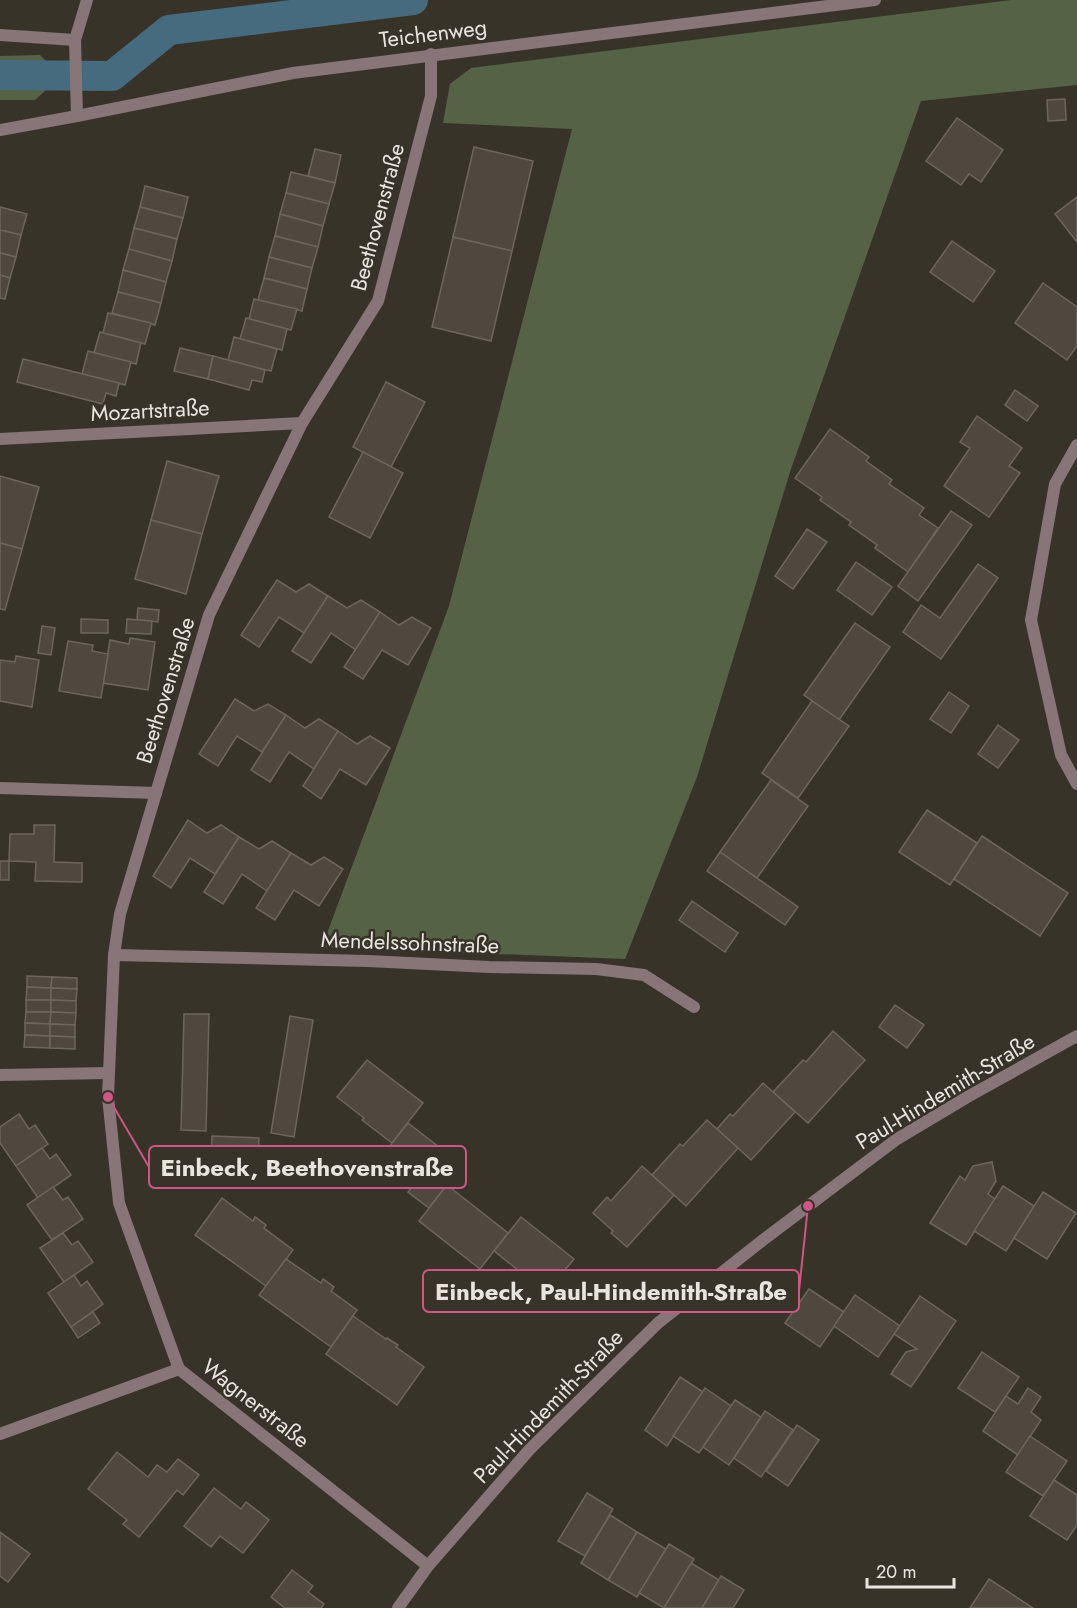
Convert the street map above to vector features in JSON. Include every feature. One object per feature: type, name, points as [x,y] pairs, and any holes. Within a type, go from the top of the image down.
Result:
[{"type":"street","points":[[77,115],[75,41],[87,0]]},
{"type":"street","name":"Teichenweg","points":[[0,129],[293,73],[875,0]]},
{"type":"street","points":[[0,35],[75,41]]},
{"type":"street","name":"Beethovenstraße","points":[[179,1369],[119,1203],[108,1097],[108,1073],[114,955],[120,914],[209,615],[302,423],[378,301],[431,96],[431,54]]},
{"type":"street","name":"Mozartstraße","points":[[0,440],[302,423]]},
{"type":"street","points":[[1077,445],[1055,484],[1031,620],[1061,755],[1077,784]]},
{"type":"street","points":[[0,788],[156,793]]},
{"type":"street","name":"Mendelssohnstraße","points":[[114,955],[368,961],[489,968],[596,969],[644,975],[694,1007]]},
{"type":"street","name":"Paul-Hindemith-Straße","points":[[398,1608],[428,1566],[530,1449],[658,1323],[897,1139],[1077,1036]]},
{"type":"street","points":[[0,1075],[108,1073]]},
{"type":"street","name":"Wagnerstraße","points":[[0,1434],[179,1369],[428,1566]]},
{"type":"green space","points":[[1011,0],[1077,0],[1077,85],[921,101],[790,472],[697,777],[625,959],[322,947],[449,606],[572,129],[443,123],[450,84],[471,68]]},
{"type":"green space","points":[[40,55],[46,61],[46,90],[35,100],[0,100],[0,56]]},
{"type":"building","points":[[1065,99],[1066,120],[1048,121],[1047,100]]},
{"type":"building","points":[[957,118],[1003,150],[981,182],[969,174],[961,185],[926,161]]},
{"type":"building","points":[[474,147],[533,161],[512,251],[453,237]]},
{"type":"building","points":[[315,149],[341,155],[335,183],[308,176]]},
{"type":"building","points":[[291,172],[335,183],[329,204],[286,193]]},
{"type":"building","points":[[145,186],[188,197],[183,218],[140,207]]},
{"type":"building","points":[[286,193],[329,204],[323,226],[280,214]]},
{"type":"building","points":[[1077,197],[1077,242],[1055,214]]},
{"type":"building","points":[[0,207],[27,214],[21,235],[0,230]]},
{"type":"building","points":[[140,207],[183,218],[177,239],[134,228]]},
{"type":"building","points":[[280,214],[323,226],[318,247],[275,236]]},
{"type":"building","points":[[134,228],[177,239],[172,261],[129,249]]},
{"type":"building","points":[[0,230],[21,235],[16,257],[0,253]]},
{"type":"building","points":[[275,236],[318,247],[312,268],[269,257]]},
{"type":"building","points":[[453,237],[512,251],[491,341],[432,327]]},
{"type":"building","points":[[952,241],[995,271],[973,302],[930,272]]},
{"type":"building","points":[[129,249],[172,261],[166,282],[123,270]]},
{"type":"building","points":[[0,253],[16,257],[10,278],[0,275]]},
{"type":"building","points":[[269,257],[312,268],[307,289],[264,278]]},
{"type":"building","points":[[123,270],[166,282],[161,303],[118,292]]},
{"type":"building","points":[[0,275],[10,278],[5,299],[0,298]]},
{"type":"building","points":[[264,278],[307,289],[302,311],[258,300]]},
{"type":"building","points":[[1043,283],[1077,307],[1077,346],[1067,360],[1015,323]]},
{"type":"building","points":[[118,292],[161,303],[155,325],[112,313]]},
{"type":"building","points":[[254,299],[297,309],[291,330],[249,319]]},
{"type":"building","points":[[108,313],[151,323],[145,344],[103,333]]},
{"type":"building","points":[[246,318],[287,329],[282,350],[240,339]]},
{"type":"building","points":[[100,332],[141,343],[136,364],[94,353]]},
{"type":"building","points":[[234,337],[277,349],[271,371],[228,360]]},
{"type":"building","points":[[180,348],[213,356],[208,379],[174,371]]},
{"type":"building","points":[[88,351],[131,362],[125,385],[82,374]]},
{"type":"building","points":[[213,356],[265,370],[262,382],[252,380],[249,390],[208,379]]},
{"type":"building","points":[[23,359],[119,383],[116,396],[106,393],[103,404],[17,382]]},
{"type":"building","points":[[386,382],[425,402],[391,467],[353,447]]},
{"type":"building","points":[[1015,390],[1038,406],[1027,421],[1005,405]]},
{"type":"building","points":[[977,416],[1022,448],[1009,466],[1020,473],[989,517],[944,486],[970,448],[960,442]]},
{"type":"building","points":[[830,429],[869,457],[866,461],[892,480],[889,484],[924,508],[919,515],[938,528],[908,572],[875,548],[877,545],[849,525],[851,522],[820,500],[822,497],[795,478]]},
{"type":"building","points":[[363,452],[403,473],[370,538],[329,517]]},
{"type":"building","points":[[167,461],[219,476],[202,534],[151,520]]},
{"type":"building","points":[[0,476],[39,487],[22,549],[0,543]]},
{"type":"building","points":[[951,511],[972,525],[918,601],[898,586]]},
{"type":"building","points":[[151,520],[202,534],[186,594],[135,579]]},
{"type":"building","points":[[807,529],[827,542],[793,589],[775,576]]},
{"type":"building","points":[[0,543],[22,549],[5,610],[0,609]]},
{"type":"building","points":[[856,562],[892,587],[872,615],[837,590]]},
{"type":"building","points":[[978,564],[998,578],[941,659],[903,632],[921,605],[940,618]]},
{"type":"building","points":[[277,580],[296,592],[309,584],[328,596],[304,633],[279,617],[259,647],[241,635]]},
{"type":"building","points":[[328,596],[347,608],[361,600],[380,612],[356,650],[331,633],[311,663],[292,651]]},
{"type":"building","points":[[138,608],[159,610],[158,622],[137,620]]},
{"type":"building","points":[[380,612],[399,625],[412,617],[431,628],[408,665],[382,650],[363,679],[344,667]]},
{"type":"building","points":[[81,619],[108,620],[108,633],[81,633]]},
{"type":"building","points":[[127,619],[152,621],[151,634],[126,633]]},
{"type":"building","points":[[855,623],[890,647],[839,720],[804,695]]},
{"type":"building","points":[[42,626],[55,628],[51,655],[38,653]]},
{"type":"building","points":[[130,638],[155,642],[148,690],[103,683],[110,640],[129,644]]},
{"type":"building","points":[[68,641],[93,645],[92,651],[108,654],[101,698],[59,691]]},
{"type":"building","points":[[16,656],[39,660],[32,707],[0,701],[0,660],[15,662]]},
{"type":"building","points":[[949,692],[969,706],[951,733],[930,719]]},
{"type":"building","points":[[235,699],[254,711],[268,704],[286,715],[262,752],[237,736],[218,766],[199,754]]},
{"type":"building","points":[[812,701],[849,726],[798,798],[762,773]]},
{"type":"building","points":[[286,715],[305,728],[319,719],[338,731],[314,769],[289,752],[270,782],[251,770]]},
{"type":"building","points":[[998,725],[1019,740],[998,768],[978,754]]},
{"type":"building","points":[[338,731],[357,744],[370,736],[390,748],[366,785],[340,769],[321,799],[303,786]]},
{"type":"building","points":[[771,780],[808,806],[757,878],[720,852]]},
{"type":"building","points":[[927,810],[977,843],[950,885],[899,852]]},
{"type":"building","points":[[188,820],[207,833],[221,825],[239,837],[215,874],[190,858],[171,888],[153,876]]},
{"type":"building","points":[[34,825],[55,825],[54,862],[82,863],[82,882],[35,881],[36,862],[9,861],[10,834],[34,834]]},
{"type":"building","points":[[982,836],[1068,893],[1040,936],[954,879]]},
{"type":"building","points":[[239,837],[259,849],[272,841],[291,853],[267,891],[242,874],[223,904],[204,892]]},
{"type":"building","points":[[720,852],[798,907],[785,925],[707,871]]},
{"type":"building","points":[[291,853],[311,865],[324,857],[343,869],[319,906],[294,890],[275,920],[256,908]]},
{"type":"building","points":[[0,861],[9,861],[9,880],[0,880]]},
{"type":"building","points":[[692,901],[738,933],[725,952],[679,920]]},
{"type":"building","points":[[27,976],[52,977],[51,988],[27,987]]},
{"type":"building","points":[[52,977],[77,978],[77,989],[51,988]]},
{"type":"building","points":[[27,987],[51,988],[51,1000],[26,1000]]},
{"type":"building","points":[[51,988],[77,989],[76,1001],[51,1000]]},
{"type":"building","points":[[26,1000],[51,1000],[51,1012],[26,1012]]},
{"type":"building","points":[[51,1000],[76,1001],[76,1013],[51,1012]]},
{"type":"building","points":[[895,1005],[924,1025],[907,1048],[879,1027]]},
{"type":"building","points":[[26,1012],[51,1012],[50,1024],[25,1023]]},
{"type":"building","points":[[51,1012],[76,1013],[75,1025],[50,1024]]},
{"type":"building","points":[[184,1014],[209,1014],[206,1131],[181,1130]]},
{"type":"building","points":[[290,1016],[313,1020],[294,1137],[271,1133]]},
{"type":"building","points":[[25,1023],[50,1024],[50,1036],[25,1035]]},
{"type":"building","points":[[50,1024],[75,1025],[75,1037],[50,1036]]},
{"type":"building","points":[[833,1031],[865,1060],[808,1123],[773,1092],[803,1060],[806,1062]]},
{"type":"building","points":[[25,1035],[50,1036],[50,1048],[24,1047]]},
{"type":"building","points":[[50,1036],[75,1037],[75,1049],[50,1048]]},
{"type":"building","points":[[367,1060],[423,1103],[392,1143],[337,1097]]},
{"type":"building","points":[[763,1083],[795,1112],[751,1160],[717,1129],[730,1114],[733,1116]]},
{"type":"building","points":[[19,1114],[29,1129],[35,1125],[48,1144],[16,1166],[0,1143],[0,1127]]},
{"type":"building","points":[[707,1120],[738,1148],[686,1206],[652,1175],[680,1144],[683,1146]]},
{"type":"building","points":[[408,1123],[462,1165],[429,1208],[408,1192],[412,1187],[378,1161]]},
{"type":"building","points":[[212,1136],[259,1138],[258,1159],[211,1157]]},
{"type":"building","points":[[42,1148],[50,1159],[56,1154],[71,1175],[38,1198],[16,1166]]},
{"type":"building","points":[[992,1162],[996,1181],[988,1194],[995,1199],[966,1245],[930,1223],[960,1176],[965,1180],[973,1166]]},
{"type":"building","points":[[642,1166],[674,1195],[627,1247],[593,1213],[607,1197],[611,1201]]},
{"type":"building","points":[[447,1185],[508,1233],[480,1269],[419,1221]]},
{"type":"building","points":[[1003,1186],[1034,1206],[1006,1251],[974,1231]]},
{"type":"building","points":[[53,1187],[63,1200],[68,1197],[83,1219],[52,1240],[27,1205]]},
{"type":"building","points":[[1043,1192],[1076,1213],[1047,1259],[1014,1238]]},
{"type":"building","points":[[222,1198],[253,1221],[255,1217],[266,1225],[264,1228],[293,1250],[266,1286],[195,1235]]},
{"type":"building","points":[[521,1217],[574,1259],[560,1276],[556,1273],[538,1295],[519,1280],[523,1274],[494,1251]]},
{"type":"building","points":[[63,1233],[72,1245],[78,1241],[93,1262],[64,1282],[40,1248]]},
{"type":"building","points":[[286,1259],[321,1283],[323,1279],[334,1287],[331,1291],[357,1310],[331,1347],[259,1295]]},
{"type":"building","points":[[74,1275],[81,1286],[87,1281],[103,1304],[71,1327],[48,1293]]},
{"type":"building","points":[[809,1289],[844,1312],[820,1347],[785,1323]]},
{"type":"building","points":[[855,1295],[900,1326],[878,1357],[834,1326]]},
{"type":"building","points":[[920,1296],[956,1321],[911,1387],[891,1374],[906,1352],[917,1349],[894,1334]]},
{"type":"building","points":[[93,1312],[100,1323],[78,1338],[71,1327]]},
{"type":"building","points":[[353,1316],[398,1345],[396,1347],[424,1367],[397,1405],[326,1354]]},
{"type":"building","points":[[982,1352],[1019,1377],[995,1412],[958,1388]]},
{"type":"building","points":[[680,1377],[703,1392],[667,1446],[645,1430]]},
{"type":"building","points":[[705,1388],[731,1406],[699,1453],[673,1436]]},
{"type":"building","points":[[1028,1388],[1041,1397],[1031,1412],[1041,1420],[1018,1455],[983,1431],[1006,1396],[1018,1404]]},
{"type":"building","points":[[735,1400],[761,1417],[729,1465],[703,1447]]},
{"type":"building","points":[[765,1411],[793,1430],[761,1477],[734,1458]]},
{"type":"building","points":[[797,1425],[819,1440],[788,1486],[766,1471]]},
{"type":"building","points":[[1030,1436],[1067,1461],[1043,1496],[1006,1472]]},
{"type":"building","points":[[117,1452],[148,1477],[157,1465],[167,1472],[178,1459],[199,1475],[183,1495],[177,1490],[139,1537],[123,1524],[127,1520],[88,1489]]},
{"type":"building","points":[[1054,1480],[1077,1495],[1077,1525],[1067,1540],[1030,1516]]},
{"type":"building","points":[[214,1488],[241,1509],[246,1502],[269,1520],[243,1553],[220,1536],[211,1547],[184,1526]]},
{"type":"building","points":[[587,1493],[613,1509],[585,1556],[558,1541]]},
{"type":"building","points":[[610,1515],[637,1532],[608,1580],[581,1563]]},
{"type":"building","points":[[0,1532],[30,1554],[8,1582],[0,1576]]},
{"type":"building","points":[[637,1532],[666,1549],[637,1597],[608,1580]]},
{"type":"building","points":[[669,1544],[694,1559],[664,1608],[639,1593]]},
{"type":"building","points":[[691,1563],[719,1580],[702,1608],[664,1608]]},
{"type":"building","points":[[292,1570],[313,1586],[308,1592],[324,1604],[321,1608],[285,1608],[271,1597]]},
{"type":"building","points":[[721,1576],[744,1590],[733,1608],[702,1608]]},
{"type":"building","points":[[989,1579],[1033,1608],[970,1608]]},
{"type":"waterway","points":[[0,75],[112,76],[169,30],[413,0]]},
{"type":"place","name":"Einbeck, Beethovenstraße","points":[[108,1097]]},
{"type":"place","name":"Einbeck, Paul-Hindemith-Straße","points":[[808,1206]]}]
